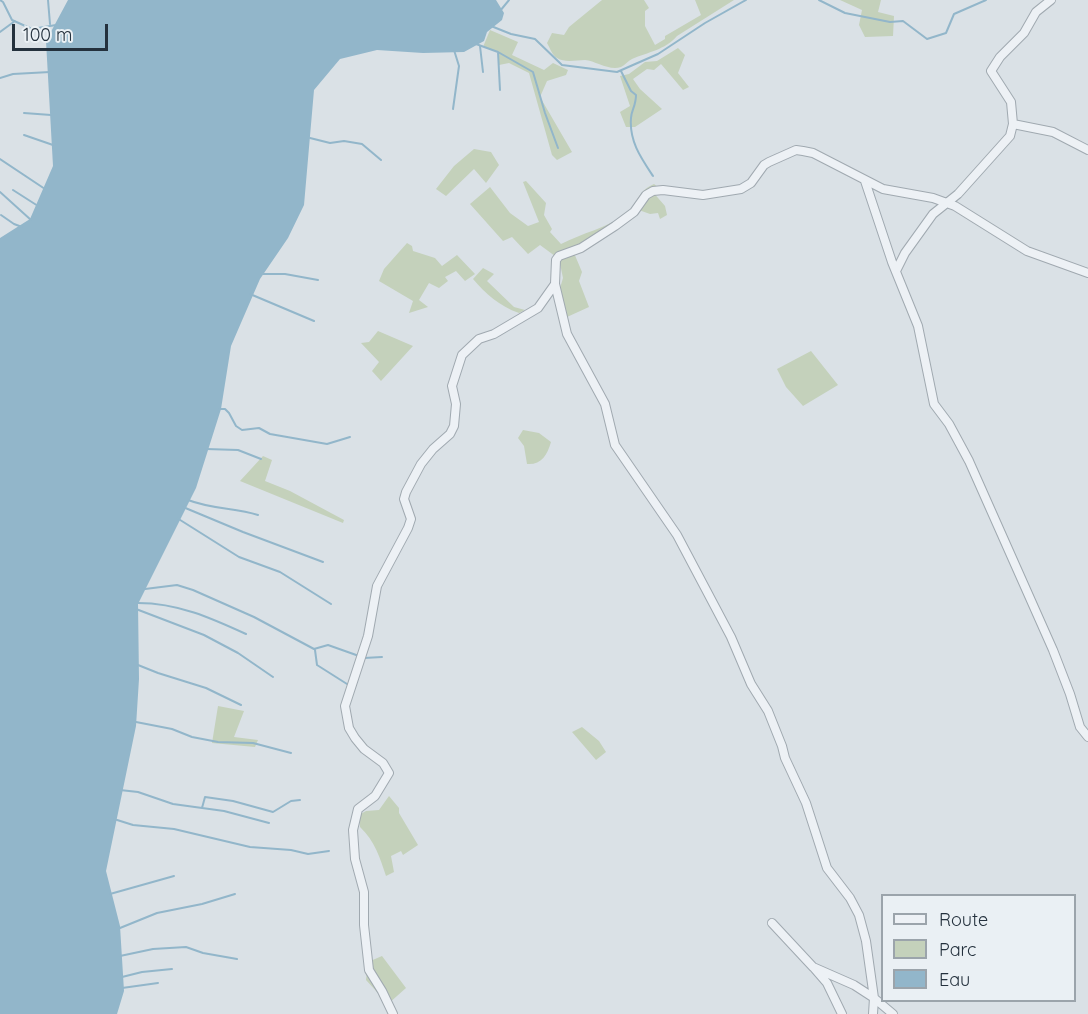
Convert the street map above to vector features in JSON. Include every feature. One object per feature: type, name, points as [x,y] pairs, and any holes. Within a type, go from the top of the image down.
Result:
[{"type":"street","points":[[896,271],[905,253],[938,209],[948,203],[1007,141],[1013,124],[1011,102],[991,72],[1000,57],[1024,33],[1036,12],[1051,0]]},
{"type":"street","points":[[1013,124],[1053,132],[1088,150]]},
{"type":"street","points":[[873,1014],[874,998],[860,915],[827,868],[810,811],[785,758],[768,711],[751,684],[731,637],[677,536],[615,445],[605,404],[567,334],[555,284],[556,261],[559,256],[581,248],[615,226],[634,212],[646,195],[653,191],[703,195],[741,189],[751,183],[764,165],[796,150],[813,153],[883,189],[905,191],[948,203],[1027,250],[1088,273]]},
{"type":"street","points":[[865,181],[918,326],[934,404],[950,424],[969,461],[1053,650],[1080,727],[1088,737]]},
{"type":"street","points":[[393,1014],[369,970],[364,925],[364,892],[355,859],[353,830],[358,809],[375,796],[389,773],[383,763],[364,749],[355,738],[349,728],[345,706],[368,636],[377,586],[411,519],[404,499],[406,492],[421,464],[450,434],[454,426],[456,404],[452,386],[459,359],[479,339],[538,308],[555,284]]},
{"type":"street","points":[[772,923],[827,983],[842,1014]]},
{"type":"street","points":[[813,967],[854,985],[893,1014]]},
{"type":"green space","points":[[602,0],[644,0],[649,8],[645,11],[645,26],[655,45],[665,39],[665,36],[701,15],[695,0],[734,0],[677,36],[667,45],[632,59],[621,67],[612,68],[585,60],[560,60],[555,57],[547,43],[552,33],[564,35],[569,27]]},
{"type":"green space","points":[[840,0],[881,0],[878,12],[894,16],[893,36],[865,37],[859,25],[862,10]]},
{"type":"green space","points":[[490,30],[518,42],[512,55],[544,70],[553,63],[568,70],[566,75],[547,81],[540,97],[572,152],[557,160],[552,155],[529,73],[509,63],[499,65],[498,52],[483,47]]},
{"type":"green space","points":[[678,48],[685,55],[678,73],[689,87],[683,90],[661,64],[654,70],[647,69],[633,79],[640,89],[662,109],[635,127],[626,127],[620,112],[630,106],[620,76],[629,74],[645,62],[657,61]]},
{"type":"green space","points":[[474,149],[491,152],[499,165],[486,183],[474,169],[446,196],[436,189],[454,166]]},
{"type":"green space","points":[[526,181],[546,203],[544,215],[552,229],[550,232],[561,244],[619,219],[630,210],[644,190],[654,184],[659,188],[652,191],[665,206],[667,215],[660,219],[658,213],[650,214],[636,209],[574,253],[582,272],[579,281],[589,307],[567,317],[560,288],[563,278],[559,259],[540,245],[528,254],[512,237],[503,241],[470,204],[490,187],[510,213],[528,226],[539,222],[523,182]]},
{"type":"green space","points":[[407,243],[412,246],[413,251],[435,258],[442,266],[457,255],[475,274],[465,281],[456,271],[445,277],[448,281],[439,288],[429,283],[419,300],[428,307],[409,313],[413,301],[379,281],[384,269]]},
{"type":"green space","points":[[483,268],[494,274],[487,281],[514,307],[525,310],[519,313],[512,310],[483,290],[473,279]]},
{"type":"green space","points":[[378,331],[413,346],[381,381],[372,371],[379,362],[361,343],[369,342]]},
{"type":"green space","points":[[811,351],[838,385],[803,406],[786,387],[777,369]]},
{"type":"green space","points":[[523,430],[539,433],[551,442],[548,451],[536,463],[527,464],[524,446],[518,438]]},
{"type":"green space","points":[[263,456],[272,460],[265,481],[290,491],[344,520],[343,523],[240,481]]},
{"type":"green space","points":[[218,706],[244,711],[234,737],[258,740],[255,747],[212,743]]},
{"type":"green space","points":[[582,727],[599,741],[606,752],[596,760],[572,732]]},
{"type":"green space","points":[[389,796],[399,808],[399,813],[418,845],[403,855],[401,851],[391,856],[394,872],[386,876],[373,844],[360,827],[359,815],[366,811],[379,810]]},
{"type":"green space","points":[[382,956],[406,988],[388,1004],[366,980],[368,962]]},
{"type":"water","points":[[68,0],[496,0],[504,13],[502,20],[487,32],[484,41],[464,52],[423,53],[377,50],[340,59],[314,90],[304,205],[288,238],[260,279],[231,346],[221,409],[196,488],[138,604],[139,679],[136,726],[106,871],[120,926],[124,991],[117,1014],[0,1014],[0,238],[30,219],[53,166],[46,41]]},
{"type":"waterway","points":[[0,0],[12,20],[32,29],[56,25]]},
{"type":"waterway","points":[[48,0],[50,24]]},
{"type":"waterway","points":[[500,11],[509,0]]},
{"type":"waterway","points":[[491,26],[511,34],[535,39],[562,65],[617,72],[658,54],[705,23],[746,0]]},
{"type":"waterway","points":[[819,0],[845,13],[890,22],[903,21],[927,39],[946,33],[954,14],[986,0]]},
{"type":"waterway","points":[[0,32],[15,21]]},
{"type":"waterway","points":[[476,44],[498,52],[533,72],[558,148]]},
{"type":"waterway","points":[[480,46],[483,72]]},
{"type":"waterway","points":[[453,109],[459,66],[454,50]]},
{"type":"waterway","points":[[498,52],[500,90]]},
{"type":"waterway","points":[[621,71],[631,91],[636,95],[631,118],[634,142],[653,176]]},
{"type":"waterway","points":[[0,78],[13,74],[50,72]]},
{"type":"waterway","points":[[24,113],[51,115]]},
{"type":"waterway","points":[[24,135],[53,145]]},
{"type":"waterway","points":[[310,138],[330,143],[344,141],[362,144],[381,160]]},
{"type":"waterway","points":[[0,159],[45,189]]},
{"type":"waterway","points":[[13,190],[38,206]]},
{"type":"waterway","points":[[0,192],[31,220]]},
{"type":"waterway","points":[[1,215],[22,227]]},
{"type":"waterway","points":[[261,274],[285,274],[318,280]]},
{"type":"waterway","points":[[250,294],[314,321]]},
{"type":"waterway","points":[[219,409],[225,409],[236,426],[242,430],[259,428],[270,434],[327,444],[350,437]]},
{"type":"waterway","points":[[206,449],[238,450],[261,459]]},
{"type":"waterway","points":[[188,500],[258,515]]},
{"type":"waterway","points":[[183,507],[323,562]]},
{"type":"waterway","points":[[177,518],[239,557],[280,572],[331,604]]},
{"type":"waterway","points":[[145,589],[177,585],[193,590],[254,617],[314,649],[328,645],[359,656]]},
{"type":"waterway","points":[[138,603],[181,609],[207,617],[246,634]]},
{"type":"waterway","points":[[136,609],[204,635],[238,653],[273,677]]},
{"type":"waterway","points":[[315,650],[317,665],[347,684]]},
{"type":"waterway","points":[[364,658],[382,657]]},
{"type":"waterway","points":[[138,665],[206,688],[241,705]]},
{"type":"waterway","points":[[136,722],[172,729],[192,737],[218,742],[253,743],[291,753]]},
{"type":"waterway","points":[[120,790],[138,792],[173,804],[224,811],[269,823]]},
{"type":"waterway","points":[[202,808],[205,797],[233,801],[273,812],[291,801],[300,800]]},
{"type":"waterway","points":[[114,819],[133,825],[174,829],[250,847],[291,850],[308,854],[329,851]]},
{"type":"waterway","points":[[110,894],[174,876]]},
{"type":"waterway","points":[[120,928],[157,913],[202,904],[235,894]]},
{"type":"waterway","points":[[120,956],[153,949],[186,947],[203,953],[237,959]]},
{"type":"waterway","points":[[122,977],[172,969]]},
{"type":"waterway","points":[[122,988],[158,983]]}]
